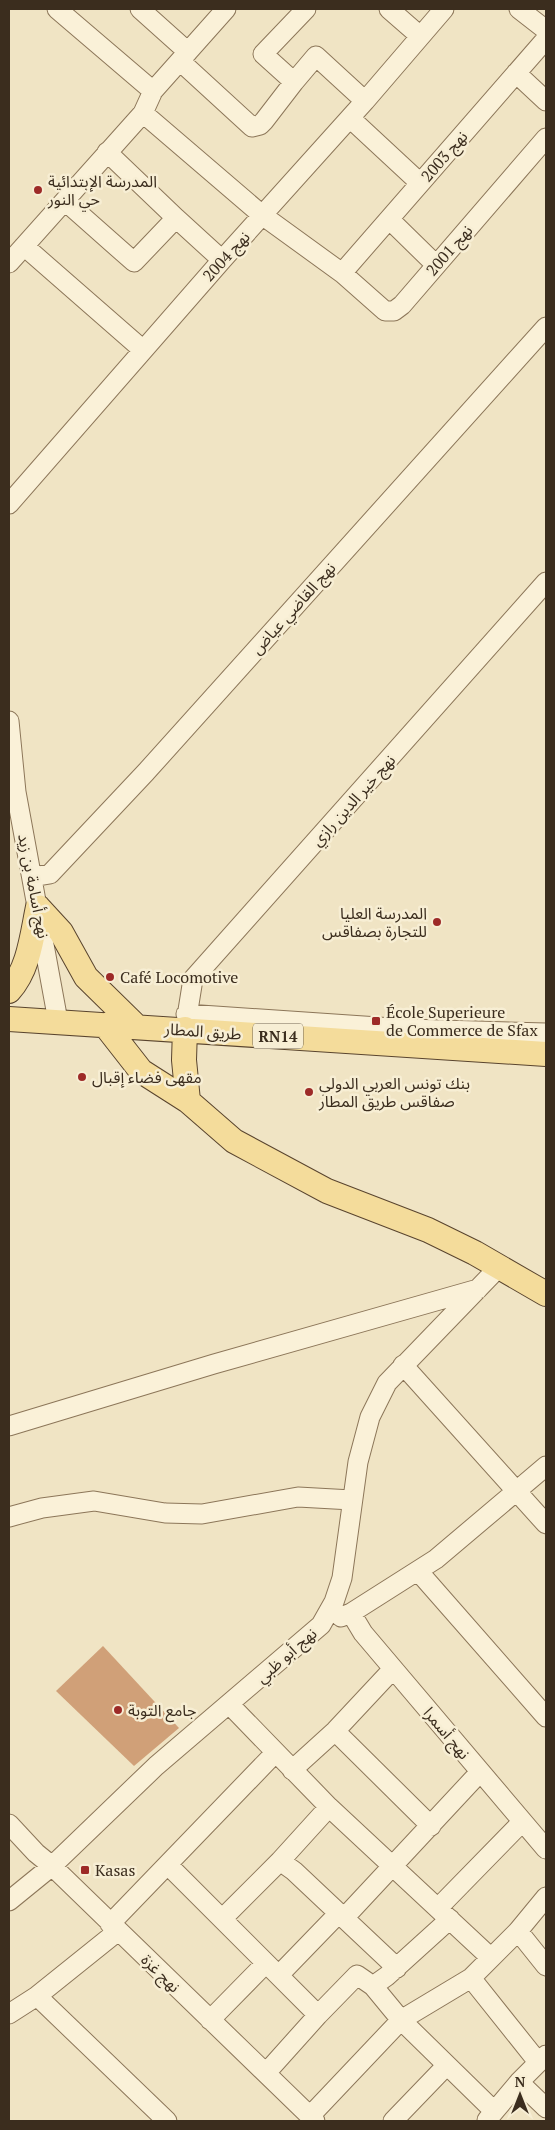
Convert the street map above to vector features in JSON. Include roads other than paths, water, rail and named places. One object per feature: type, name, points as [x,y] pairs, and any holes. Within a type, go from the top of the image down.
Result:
[{"type":"main road","points":[[9,991],[19,978],[28,954],[38,908]]},
{"type":"main road","points":[[38,908],[61,932],[86,977],[137,1027]]},
{"type":"main road","name":"طريق المطار","points":[[9,1019],[137,1027],[185,1022],[546,1054]]},
{"type":"main road","points":[[185,1022],[184,1060],[188,1102]]},
{"type":"main road","points":[[105,1025],[141,1071],[188,1102],[234,1141],[327,1191],[428,1230],[500,1266],[546,1294]]},
{"type":"street","points":[[57,9],[153,91]]},
{"type":"street","points":[[140,9],[252,127],[260,125],[264,121],[316,56],[366,101]]},
{"type":"street","points":[[9,263],[143,113],[153,91],[226,9]]},
{"type":"street","points":[[294,82],[263,54],[306,9]]},
{"type":"street","points":[[389,9],[420,36]]},
{"type":"street","name":"نهج 2004","points":[[9,504],[222,260],[366,101],[444,9]]},
{"type":"street","points":[[519,9],[546,30]]},
{"type":"street","name":"نهج 2003","points":[[342,272],[546,39]]},
{"type":"street","points":[[516,73],[546,101]]},
{"type":"street","name":"نهج 2001","points":[[143,113],[262,215],[342,272],[385,311],[394,311],[546,138]]},
{"type":"street","points":[[350,118],[420,183]]},
{"type":"street","points":[[107,152],[222,260]]},
{"type":"street","points":[[65,201],[134,262],[176,218]]},
{"type":"street","points":[[389,219],[436,265]]},
{"type":"street","points":[[24,246],[143,350]]},
{"type":"street","name":"نهج القاضي عياض","points":[[32,877],[50,874],[125,794],[546,327]]},
{"type":"street","name":"نهج خير الدين رازي","points":[[185,1022],[193,979],[546,582]]},
{"type":"street","name":"نهج أسامة بن زيد","points":[[9,721],[16,792],[58,1021]]},
{"type":"street","points":[[185,1022],[546,1032]]},
{"type":"street","name":"نهج أبو ظبي","points":[[9,1901],[52,1866],[156,1766],[321,1625],[334,1602],[342,1578],[358,1462],[370,1417],[386,1383],[500,1266]]},
{"type":"street","points":[[9,1426],[214,1364],[479,1289]]},
{"type":"street","points":[[403,1365],[546,1524]]},
{"type":"street","points":[[321,1625],[351,1613],[418,1572],[546,1466]]},
{"type":"street","points":[[9,1517],[42,1508],[94,1502],[165,1513],[202,1514],[298,1497],[352,1500]]},
{"type":"street","points":[[418,1572],[546,1717]]},
{"type":"street","name":"نهج أسمرا","points":[[351,1613],[363,1633],[393,1670],[546,1850]]},
{"type":"street","points":[[292,1770],[335,1731],[393,1670]]},
{"type":"street","points":[[229,1704],[329,1807],[491,1958]]},
{"type":"street","points":[[335,1731],[431,1826]]},
{"type":"street","points":[[9,2014],[37,1996],[114,1928],[168,1865],[275,1753]]},
{"type":"street","points":[[210,2020],[342,1916],[393,1866],[480,1772]]},
{"type":"street","points":[[222,1920],[280,1861],[329,1807]]},
{"type":"street","points":[[373,1986],[397,1968],[522,1822]]},
{"type":"street","name":"نهج غزة","points":[[9,1824],[36,1853],[52,1866],[312,2119]]},
{"type":"street","points":[[280,1861],[294,1871],[397,1968]]},
{"type":"street","points":[[168,1865],[318,2015]]},
{"type":"street","points":[[312,2119],[401,2020],[471,1978],[518,1932],[546,1897]]},
{"type":"street","points":[[518,1932],[546,1966]]},
{"type":"street","points":[[266,2073],[357,1975],[373,1986],[401,2020],[446,2066],[490,2116],[542,2059],[471,1978]]},
{"type":"street","points":[[37,1996],[167,2121]]},
{"type":"street","points":[[393,2121],[446,2066]]},
{"type":"street","points":[[519,2082],[546,2108]]},
{"type":"place","name":"المدرسة الإبتدائية حي النور","points":[[38,190]]},
{"type":"place","name":"المدرسة العليا للتجارة بصفاقس","points":[[437,922]]},
{"type":"place","name":"Café Locomotive","points":[[110,977]]},
{"type":"place","name":"École Superieure de Commerce de Sfax","points":[[376,1021]]},
{"type":"place","name":"مقهى فضاء إقبال","points":[[82,1077]]},
{"type":"place","name":"بنك تونس العربي الدولي صفاقس طريق المطار","points":[[309,1092]]},
{"type":"place","name":"جامع التوبة","points":[[118,1710]]},
{"type":"place","name":"Kasas","points":[[85,1870]]}]
